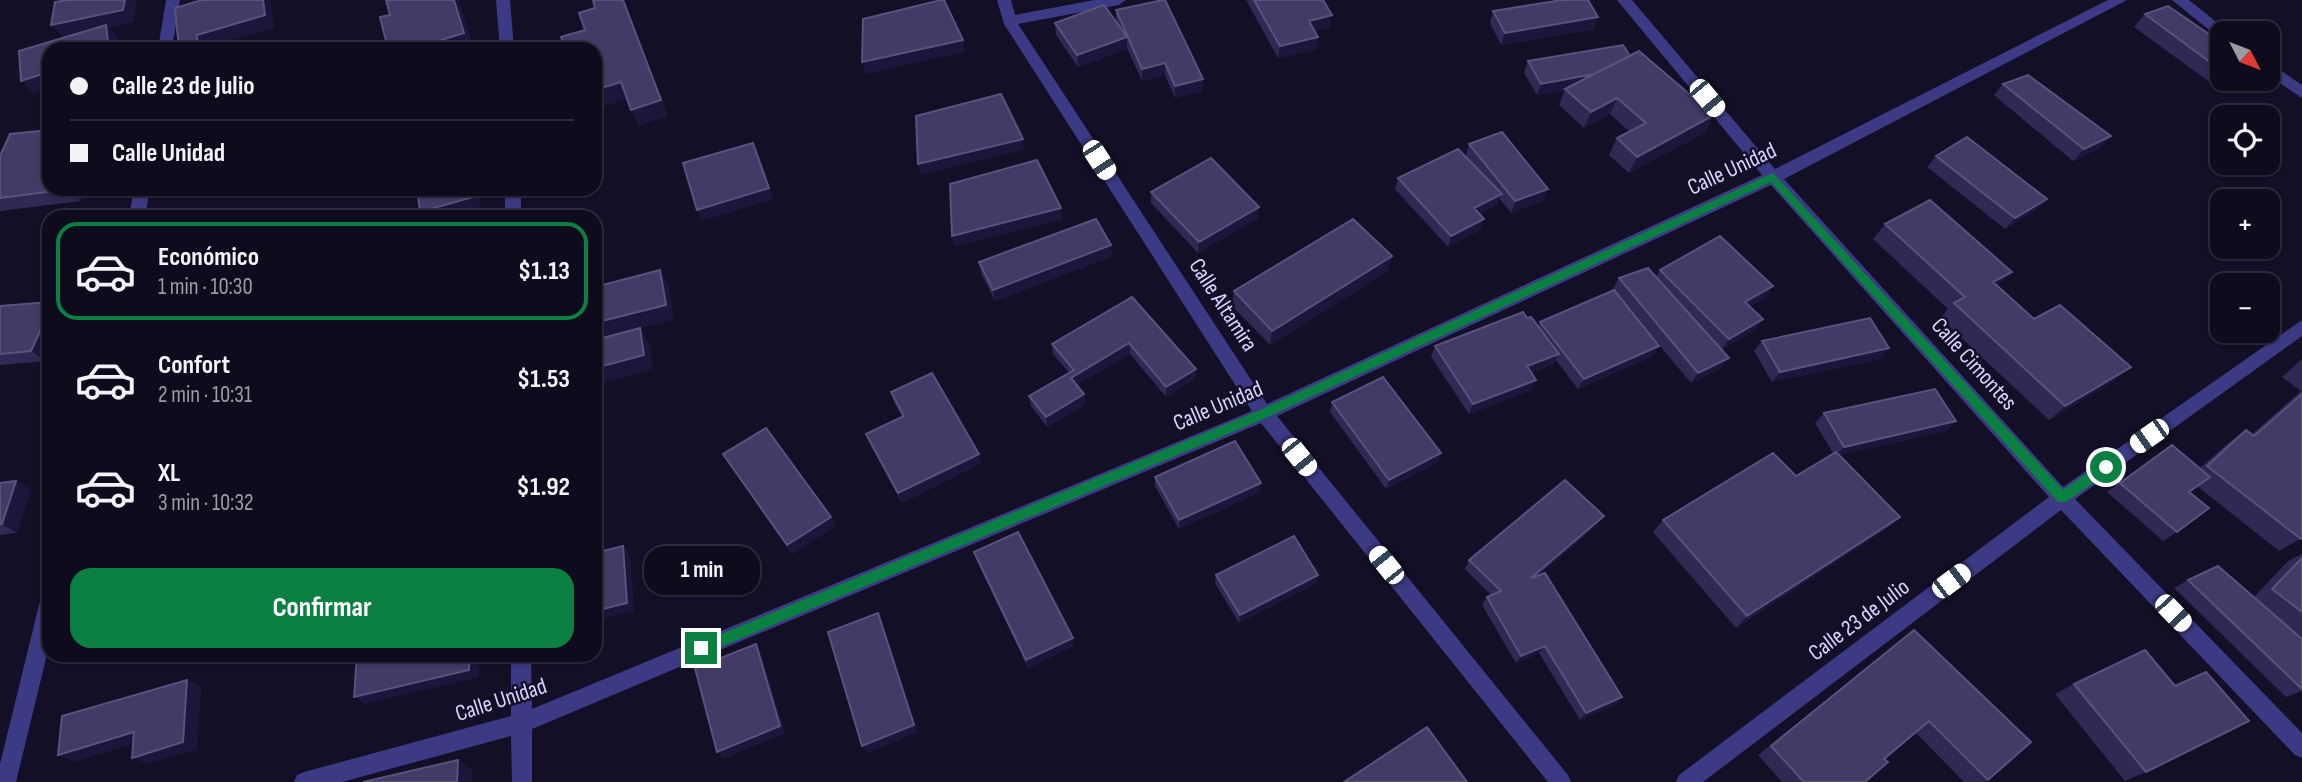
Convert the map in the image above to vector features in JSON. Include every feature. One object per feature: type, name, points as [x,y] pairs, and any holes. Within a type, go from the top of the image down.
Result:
[{"type":"street","points":[[166,42],[173,0]]},
{"type":"street","points":[[503,0],[506,42]]},
{"type":"street","name":"Calle Altamira","points":[[1003,0],[1009,21],[1264,414],[1560,782]]},
{"type":"street","points":[[1009,21],[1119,0]]},
{"type":"street","name":"Calle Cimontes","points":[[1624,0],[1773,177],[2062,498],[2302,748]]},
{"type":"street","name":"Calle Unidad","points":[[304,782],[522,723],[1264,414],[1773,177],[2120,0]]},
{"type":"street","points":[[2179,0],[2210,23]]},
{"type":"street","points":[[2280,77],[2302,93]]},
{"type":"street","name":"Calle 23 de Julio","points":[[1686,782],[2062,498],[2302,327]]},
{"type":"street","points":[[6,782],[42,634]]},
{"type":"street","points":[[521,662],[522,782]]},
{"type":"building","points":[[125,0],[123,10],[51,25],[55,2]]},
{"type":"building","points":[[202,0],[263,0],[265,15],[197,35],[198,42],[178,42],[175,8]]},
{"type":"building","points":[[386,0],[454,0],[464,33],[435,42],[386,42],[380,17],[390,15]]},
{"type":"building","points":[[593,0],[623,0],[661,100],[631,110],[621,82],[602,88],[602,42],[563,42],[561,37],[585,30],[579,13],[595,8]]},
{"type":"building","points":[[944,0],[963,40],[862,62],[863,19]]},
{"type":"building","points":[[1165,0],[1203,79],[1175,86],[1165,63],[1142,69],[1116,10]]},
{"type":"building","points":[[1254,0],[1323,0],[1332,15],[1309,21],[1318,37],[1280,46]]},
{"type":"building","points":[[1562,0],[1588,0],[1598,17],[1505,33],[1493,11]]},
{"type":"building","points":[[1104,5],[1127,37],[1077,55],[1055,23]]},
{"type":"building","points":[[2168,6],[2210,35],[2210,62],[2145,14]]},
{"type":"building","points":[[106,25],[108,42],[49,42]]},
{"type":"building","points":[[42,44],[42,74],[21,81],[19,51]]},
{"type":"building","points":[[1623,45],[1630,56],[1594,74],[1541,84],[1528,61]]},
{"type":"building","points":[[1639,51],[1714,115],[1637,157],[1617,138],[1646,123],[1617,98],[1591,112],[1565,89]]},
{"type":"building","points":[[2028,75],[2111,136],[2084,149],[2003,84]]},
{"type":"building","points":[[1001,94],[1023,139],[918,164],[916,116]]},
{"type":"building","points":[[42,131],[42,193],[0,198],[0,156],[10,134]]},
{"type":"building","points":[[1502,132],[1548,189],[1515,201],[1469,144]]},
{"type":"building","points":[[1967,137],[2047,199],[2015,218],[1936,156]]},
{"type":"building","points":[[753,143],[769,188],[697,210],[683,163]]},
{"type":"building","points":[[1458,149],[1502,194],[1474,208],[1484,219],[1451,236],[1398,178]]},
{"type":"building","points":[[1211,158],[1259,207],[1199,242],[1151,192]]},
{"type":"building","points":[[1037,160],[1061,208],[952,236],[950,184]]},
{"type":"building","points":[[418,196],[473,196],[427,210],[420,210]]},
{"type":"building","points":[[1930,200],[2012,272],[1993,282],[2034,319],[2060,305],[2131,367],[2065,406],[1954,303],[1965,297],[1885,224]]},
{"type":"building","points":[[1096,219],[1111,245],[993,290],[979,262]]},
{"type":"building","points":[[1353,219],[1392,256],[1272,331],[1234,291]]},
{"type":"building","points":[[1720,236],[1773,286],[1745,302],[1763,319],[1729,339],[1660,270]]},
{"type":"building","points":[[1648,268],[1729,358],[1698,373],[1619,278]]},
{"type":"building","points":[[660,270],[666,305],[602,321],[602,285]]},
{"type":"building","points":[[1614,290],[1659,346],[1584,379],[1540,322]]},
{"type":"building","points":[[1132,297],[1196,369],[1166,387],[1129,343],[1071,378],[1084,394],[1046,417],[1029,396],[1074,370],[1052,344]]},
{"type":"building","points":[[42,303],[42,327],[31,351],[0,354],[0,306]]},
{"type":"building","points":[[1523,312],[1527,318],[1531,317],[1559,354],[1527,366],[1536,380],[1473,404],[1435,346]]},
{"type":"building","points":[[1870,318],[1889,348],[1780,372],[1762,341]]},
{"type":"building","points":[[640,328],[644,355],[602,366],[602,338]]},
{"type":"building","points":[[932,373],[979,454],[898,493],[866,434],[904,416],[891,392]]},
{"type":"building","points":[[1383,377],[1441,453],[1389,480],[1332,402]]},
{"type":"building","points":[[1935,389],[1956,421],[1844,447],[1824,413]]},
{"type":"building","points":[[2302,394],[2301,539],[2207,466],[2246,430],[2254,436]]},
{"type":"building","points":[[766,428],[831,517],[787,545],[723,454]]},
{"type":"building","points":[[1235,441],[1261,483],[1179,520],[1155,477]]},
{"type":"building","points":[[2172,445],[2210,477],[2189,492],[2209,508],[2177,532],[2120,483]]},
{"type":"building","points":[[1836,452],[1900,517],[1747,616],[1663,520],[1773,453],[1796,476]]},
{"type":"building","points":[[1565,480],[1604,516],[1531,578],[1545,573],[1622,697],[1586,713],[1545,646],[1521,656],[1487,597],[1501,591],[1469,560]]},
{"type":"building","points":[[16,481],[2,524],[0,524],[0,483]]},
{"type":"building","points":[[1018,532],[1073,638],[1026,660],[974,552]]},
{"type":"building","points":[[1294,536],[1318,575],[1240,615],[1216,575]]},
{"type":"building","points":[[623,546],[627,603],[602,609],[602,551]]},
{"type":"building","points":[[2302,558],[2302,612],[2272,589]]},
{"type":"building","points":[[2218,566],[2302,639],[2302,689],[2188,580]]},
{"type":"building","points":[[878,613],[914,725],[862,746],[828,632]]},
{"type":"building","points":[[1914,630],[2031,742],[1988,780],[1929,721],[1884,759],[1888,762],[1865,782],[1804,782],[1771,746]]},
{"type":"building","points":[[756,644],[780,726],[717,752],[695,668]]},
{"type":"building","points":[[2145,650],[2175,686],[2206,672],[2249,721],[2146,772],[2074,684]]},
{"type":"building","points":[[356,662],[470,662],[469,670],[354,697]]},
{"type":"building","points":[[187,680],[183,742],[132,758],[134,732],[58,755],[62,716]]},
{"type":"building","points":[[1427,727],[1467,782],[1344,782]]},
{"type":"building","points":[[458,760],[457,782],[363,782]]},
{"type":"route","points":[[701,648],[1264,414],[1773,177],[2062,498],[2106,467]]}]
